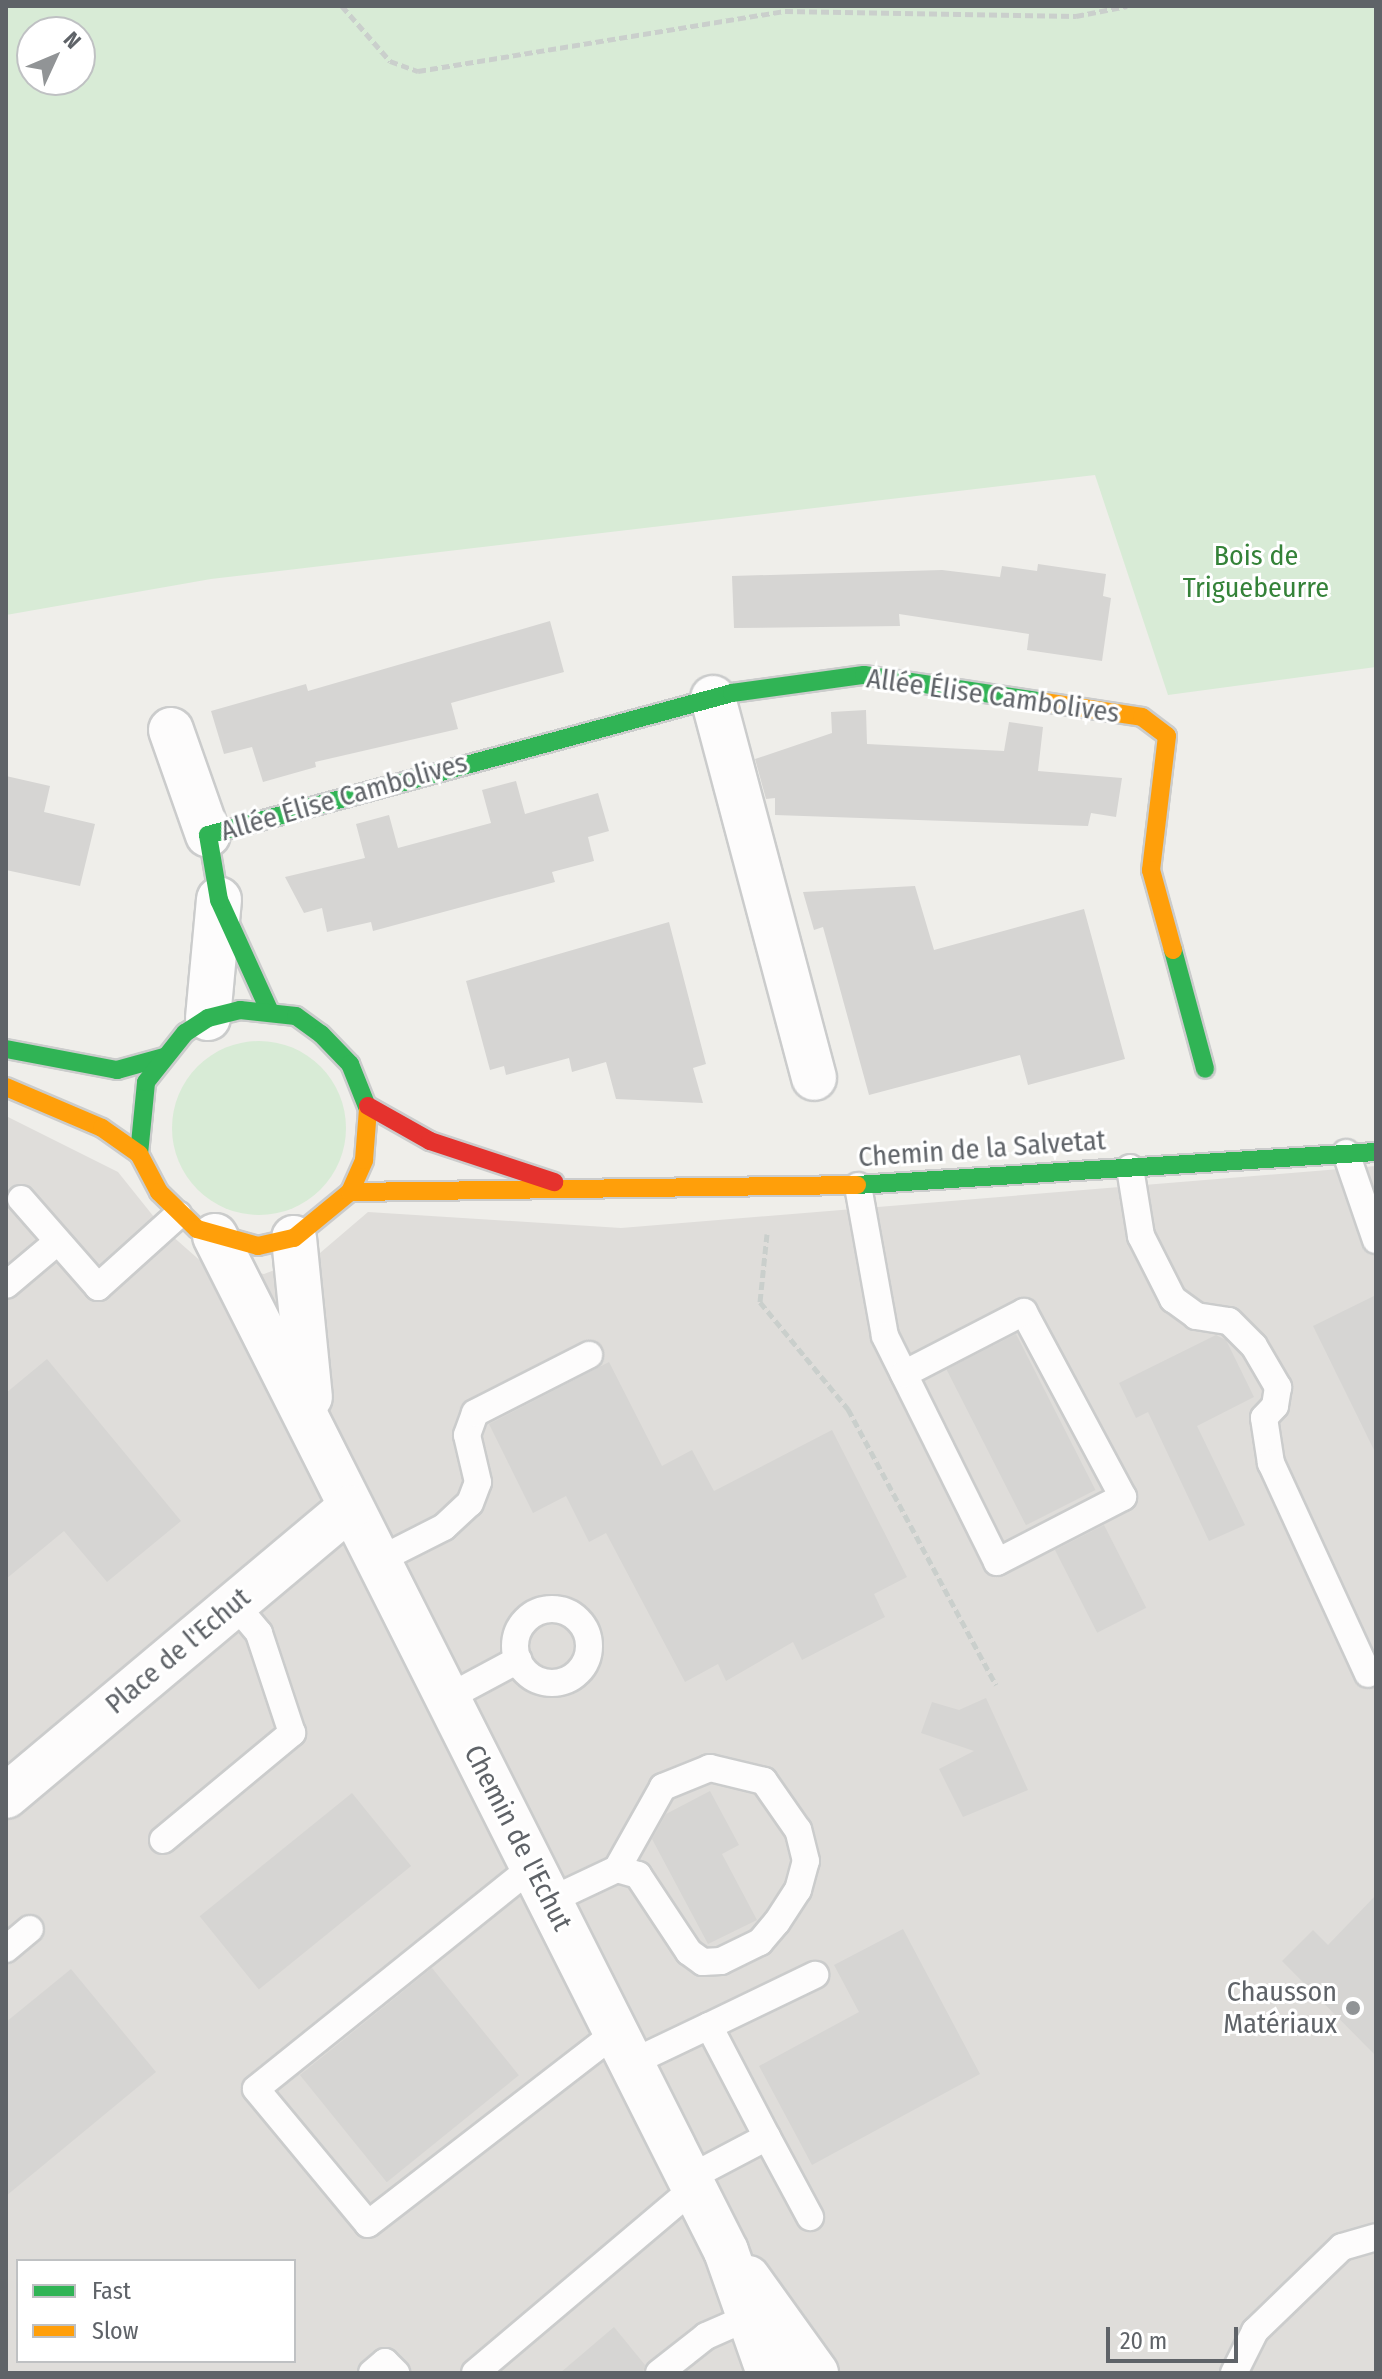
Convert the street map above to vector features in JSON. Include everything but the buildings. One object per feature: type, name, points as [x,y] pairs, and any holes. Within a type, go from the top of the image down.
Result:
[{"type":"main road","name":"Allée Élise Cambolives","points":[[270,1012],[219,900],[208,835],[713,698],[864,675],[1142,717],[1167,736],[1151,870],[1205,1069]]},
{"type":"main road","points":[[6,1087],[102,1128],[139,1154],[196,1226],[258,1246],[294,1238],[350,1192],[364,1160],[368,1106],[350,1064],[321,1034],[296,1016],[240,1010],[208,1018],[164,1057],[146,1082],[139,1154]]},
{"type":"main road","points":[[6,1049],[117,1070],[164,1057]]},
{"type":"main road","name":"Chemin de la Salvetat","points":[[368,1106],[430,1141],[590,1194]]},
{"type":"main road","name":"Chemin de la Salvetat","points":[[350,1192],[590,1194],[771,1190],[1376,1152]]},
{"type":"street","points":[[713,698],[814,1078]]},
{"type":"street","name":"Allée Élise Cambolives","points":[[171,730],[208,835]]},
{"type":"street","name":"Allée Élise Cambolives","points":[[208,1018],[219,900]]},
{"type":"street","name":"Chemin de l'Echut","points":[[196,1226],[313,1423],[350,1507],[726,2251],[769,2373]]},
{"type":"street","name":"Chemin de l'Echut","points":[[294,1238],[313,1423]]},
{"type":"street","name":"Place de l'Echut","points":[[6,1796],[350,1507]]},
{"type":"street","name":"Chemin de l'Echut","points":[[726,2251],[816,2373]]},
{"type":"lane","points":[[1346,1153],[1376,1240]]},
{"type":"lane","points":[[1130,1168],[1141,1236],[1173,1299],[1196,1316],[1229,1321],[1254,1346],[1278,1387],[1275,1406],[1264,1418],[1271,1463],[1368,1674]]},
{"type":"lane","points":[[858,1186],[885,1336],[997,1562],[1123,1497],[1024,1312],[904,1374]]},
{"type":"lane","points":[[21,1199],[98,1287],[196,1226]]},
{"type":"lane","points":[[6,1285],[57,1242]]},
{"type":"lane","points":[[377,1561],[444,1527],[470,1503],[478,1482],[467,1435],[475,1413],[589,1355]]},
{"type":"lane","points":[[163,1840],[292,1733],[259,1633],[235,1604]]},
{"type":"lane","points":[[447,1698],[518,1660]]},
{"type":"lane","points":[[617,1869],[663,1787],[710,1768],[764,1781],[798,1830],[806,1861],[798,1890],[760,1942],[737,1957],[703,1962],[689,1952],[638,1875],[617,1869],[541,1884],[256,2089],[368,2224],[624,2048],[709,2026],[815,1975]]},
{"type":"lane","points":[[6,1949],[30,1929]]},
{"type":"lane","points":[[709,2026],[810,2217]]},
{"type":"lane","points":[[475,2373],[692,2183],[767,2137]]},
{"type":"lane","points":[[1234,2373],[1255,2331],[1342,2247],[1376,2237]]},
{"type":"lane","points":[[659,2373],[706,2336],[749,2317]]},
{"type":"lane","points":[[372,2373],[385,2362],[396,2373]]},
{"type":"path","points":[[342,6],[390,61],[418,71],[486,64],[681,23],[785,11],[1076,16],[1127,6]]},
{"type":"path","points":[[771,1190],[760,1302],[848,1409],[996,1685]]},
{"type":"shaded area","points":[[6,1116],[118,1172],[162,1227],[204,1264],[264,1274],[320,1253],[368,1212],[621,1228],[1376,1166],[1376,2373],[6,2373]]},
{"type":"green space","name":"Bois de Triguebeurre","points":[[6,6],[1376,6],[1376,667],[1168,695],[1095,475],[211,579],[6,615]]},
{"type":"green space","points":[[259,1041],[292,1047],[321,1066],[340,1095],[346,1128],[340,1161],[321,1190],[292,1209],[259,1215],[226,1209],[197,1190],[178,1161],[172,1128],[178,1095],[197,1066],[226,1047]]},
{"type":"traffic: fast","points":[[270,1012],[219,900],[208,835],[732,693],[864,675],[1044,702]]},
{"type":"traffic: fast","points":[[1173,950],[1205,1069]]},
{"type":"traffic: fast","points":[[139,1154],[146,1082],[185,1033],[208,1018],[240,1010],[296,1016],[321,1034],[350,1064],[368,1109]]},
{"type":"traffic: fast","points":[[6,1049],[117,1070],[164,1057]]},
{"type":"traffic: fast","points":[[857,1185],[1376,1152]]},
{"type":"traffic: slow","points":[[1044,702],[1142,717],[1167,736],[1151,870],[1173,950]]},
{"type":"traffic: slow","points":[[6,1087],[102,1128],[139,1154],[159,1192],[197,1229],[258,1246],[294,1238],[350,1192],[364,1160],[368,1109]]},
{"type":"traffic: slow","points":[[350,1192],[857,1185]]},
{"type":"traffic: jam","points":[[368,1106],[430,1141],[554,1182]]},
{"type":"place","name":"Chausson Matériaux","points":[[1353,2008]]}]
